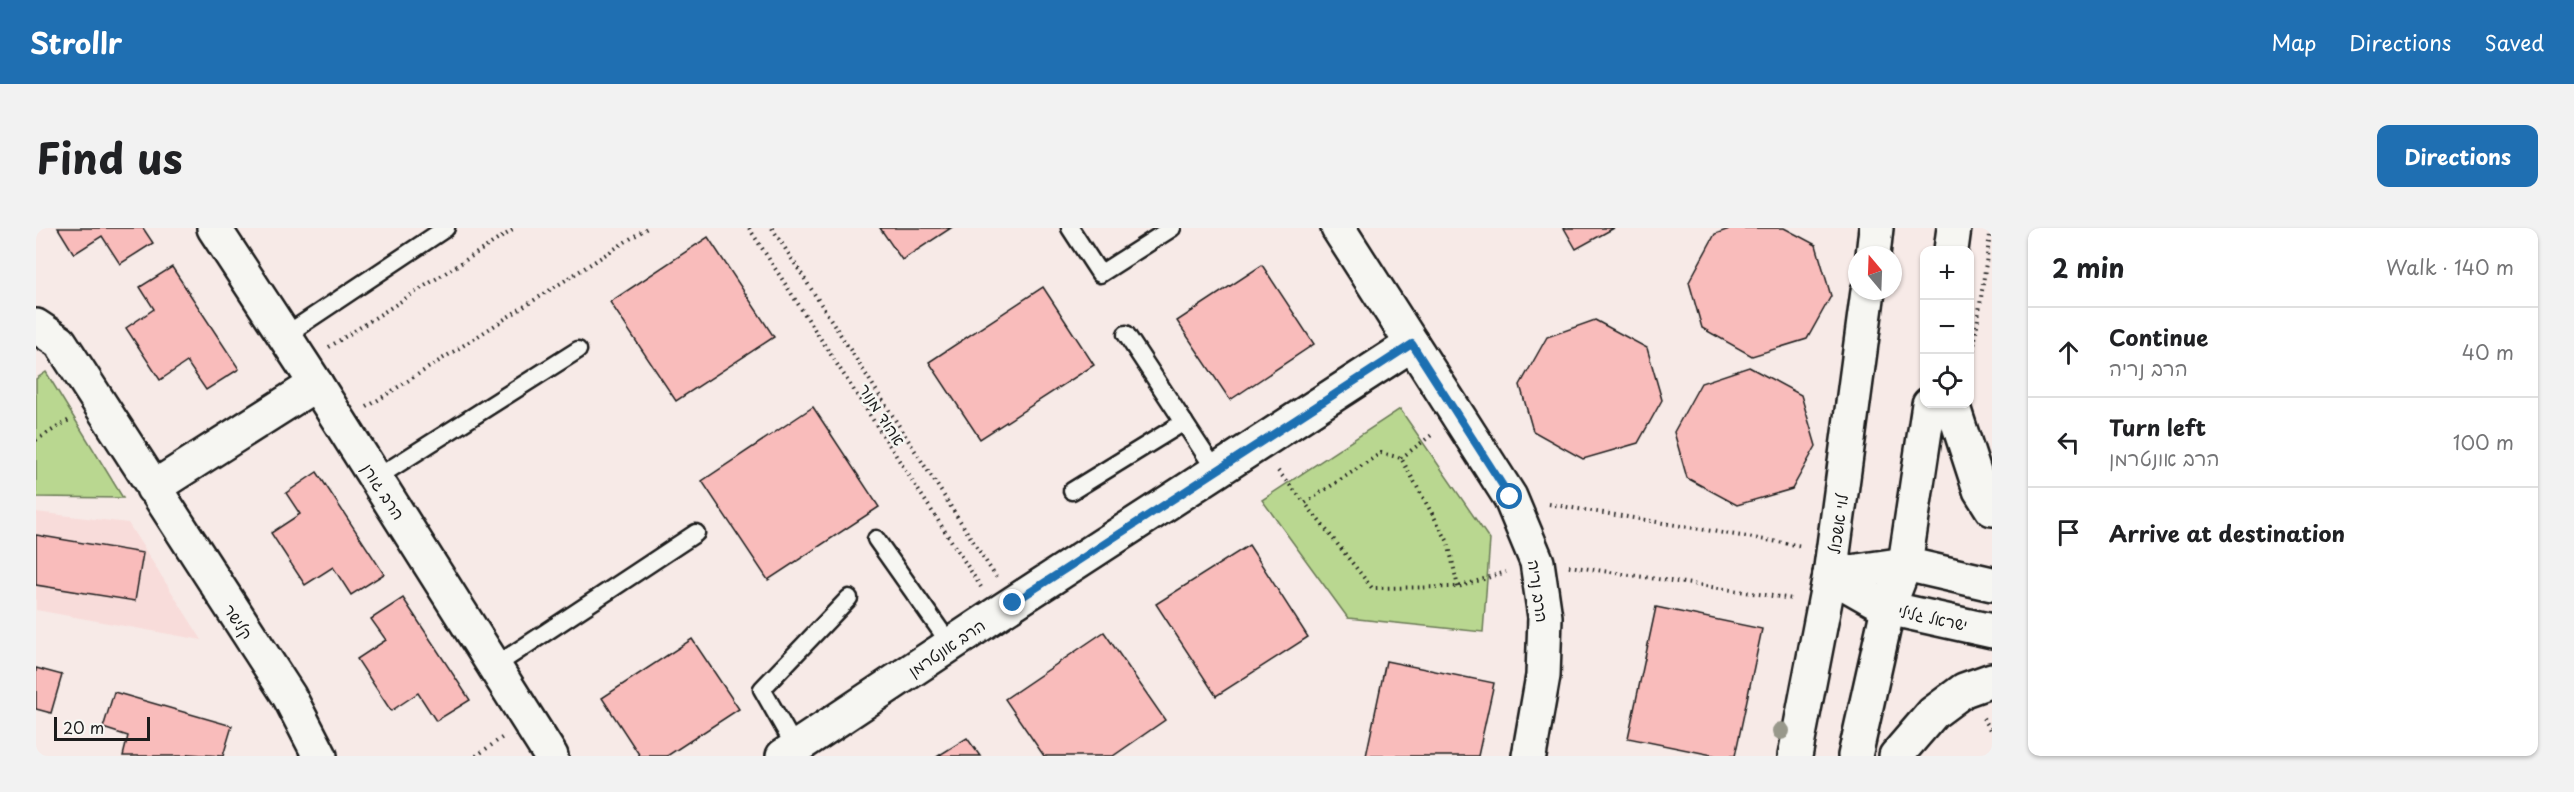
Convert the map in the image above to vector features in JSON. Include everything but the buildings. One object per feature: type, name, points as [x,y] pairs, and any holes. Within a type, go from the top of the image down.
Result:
[{"type":"street","name":"הרב גורן","points":[[214,228],[341,423],[551,756]]},
{"type":"street","name":"הרב נריה","points":[[1338,228],[1510,497],[1537,562],[1545,617],[1544,676],[1529,756]]},
{"type":"street","points":[[1874,246],[1876,228]]},
{"type":"street","points":[[1952,246],[1954,228]]},
{"type":"street","name":"לוי אשכול","points":[[1795,756],[1832,563],[1867,300]]},
{"type":"street","name":"קלישר","points":[[36,326],[60,342],[289,696],[320,756]]},
{"type":"street","name":"הרב אונטרמן","points":[[789,752],[950,644],[1412,344]]},
{"type":"street","points":[[153,488],[309,373]]},
{"type":"street","points":[[1855,756],[1888,608],[1905,564],[1928,408]]},
{"type":"street","points":[[1953,408],[1980,490],[1992,509]]},
{"type":"street","points":[[1832,563],[1905,564],[1992,584]]},
{"type":"street","name":"ישראל גלילי","points":[[1832,563],[1888,608],[1992,631]]},
{"type":"street","points":[[1896,756],[1934,713],[1964,690],[1992,680]]},
{"type":"lane","points":[[285,336],[446,228]]},
{"type":"lane","points":[[1070,228],[1100,274],[1172,228]]},
{"type":"lane","points":[[1126,334],[1216,471]]},
{"type":"lane","points":[[376,478],[578,350]]},
{"type":"lane","points":[[1072,490],[1184,422]]},
{"type":"lane","points":[[495,666],[696,533]]},
{"type":"lane","points":[[876,539],[950,644]]},
{"type":"lane","points":[[789,752],[762,688],[849,598]]},
{"type":"path","points":[[309,373],[516,228]]},
{"type":"path","points":[[341,423],[647,228]]},
{"type":"path","name":"אהוד מנור","points":[[749,228],[1005,608]]},
{"type":"path","points":[[772,228],[1005,608]]},
{"type":"path","points":[[1973,354],[1991,228]]},
{"type":"path","points":[[36,440],[99,402]]},
{"type":"path","points":[[1257,445],[1372,588],[1458,587],[1537,562],[1800,600]]},
{"type":"path","points":[[1305,503],[1381,453],[1401,458],[1448,542],[1458,587]]},
{"type":"path","points":[[1510,497],[1832,563]]},
{"type":"path","points":[[476,756],[482,752]]},
{"type":"shaded area","points":[[36,512],[128,523],[202,640],[36,610]]},
{"type":"green space","points":[[46,372],[123,498],[36,497],[36,379]]},
{"type":"green space","points":[[1400,409],[1490,540],[1483,632],[1348,618],[1262,500]]},
{"type":"route","points":[[1013,603],[1412,344],[1510,497]]}]
